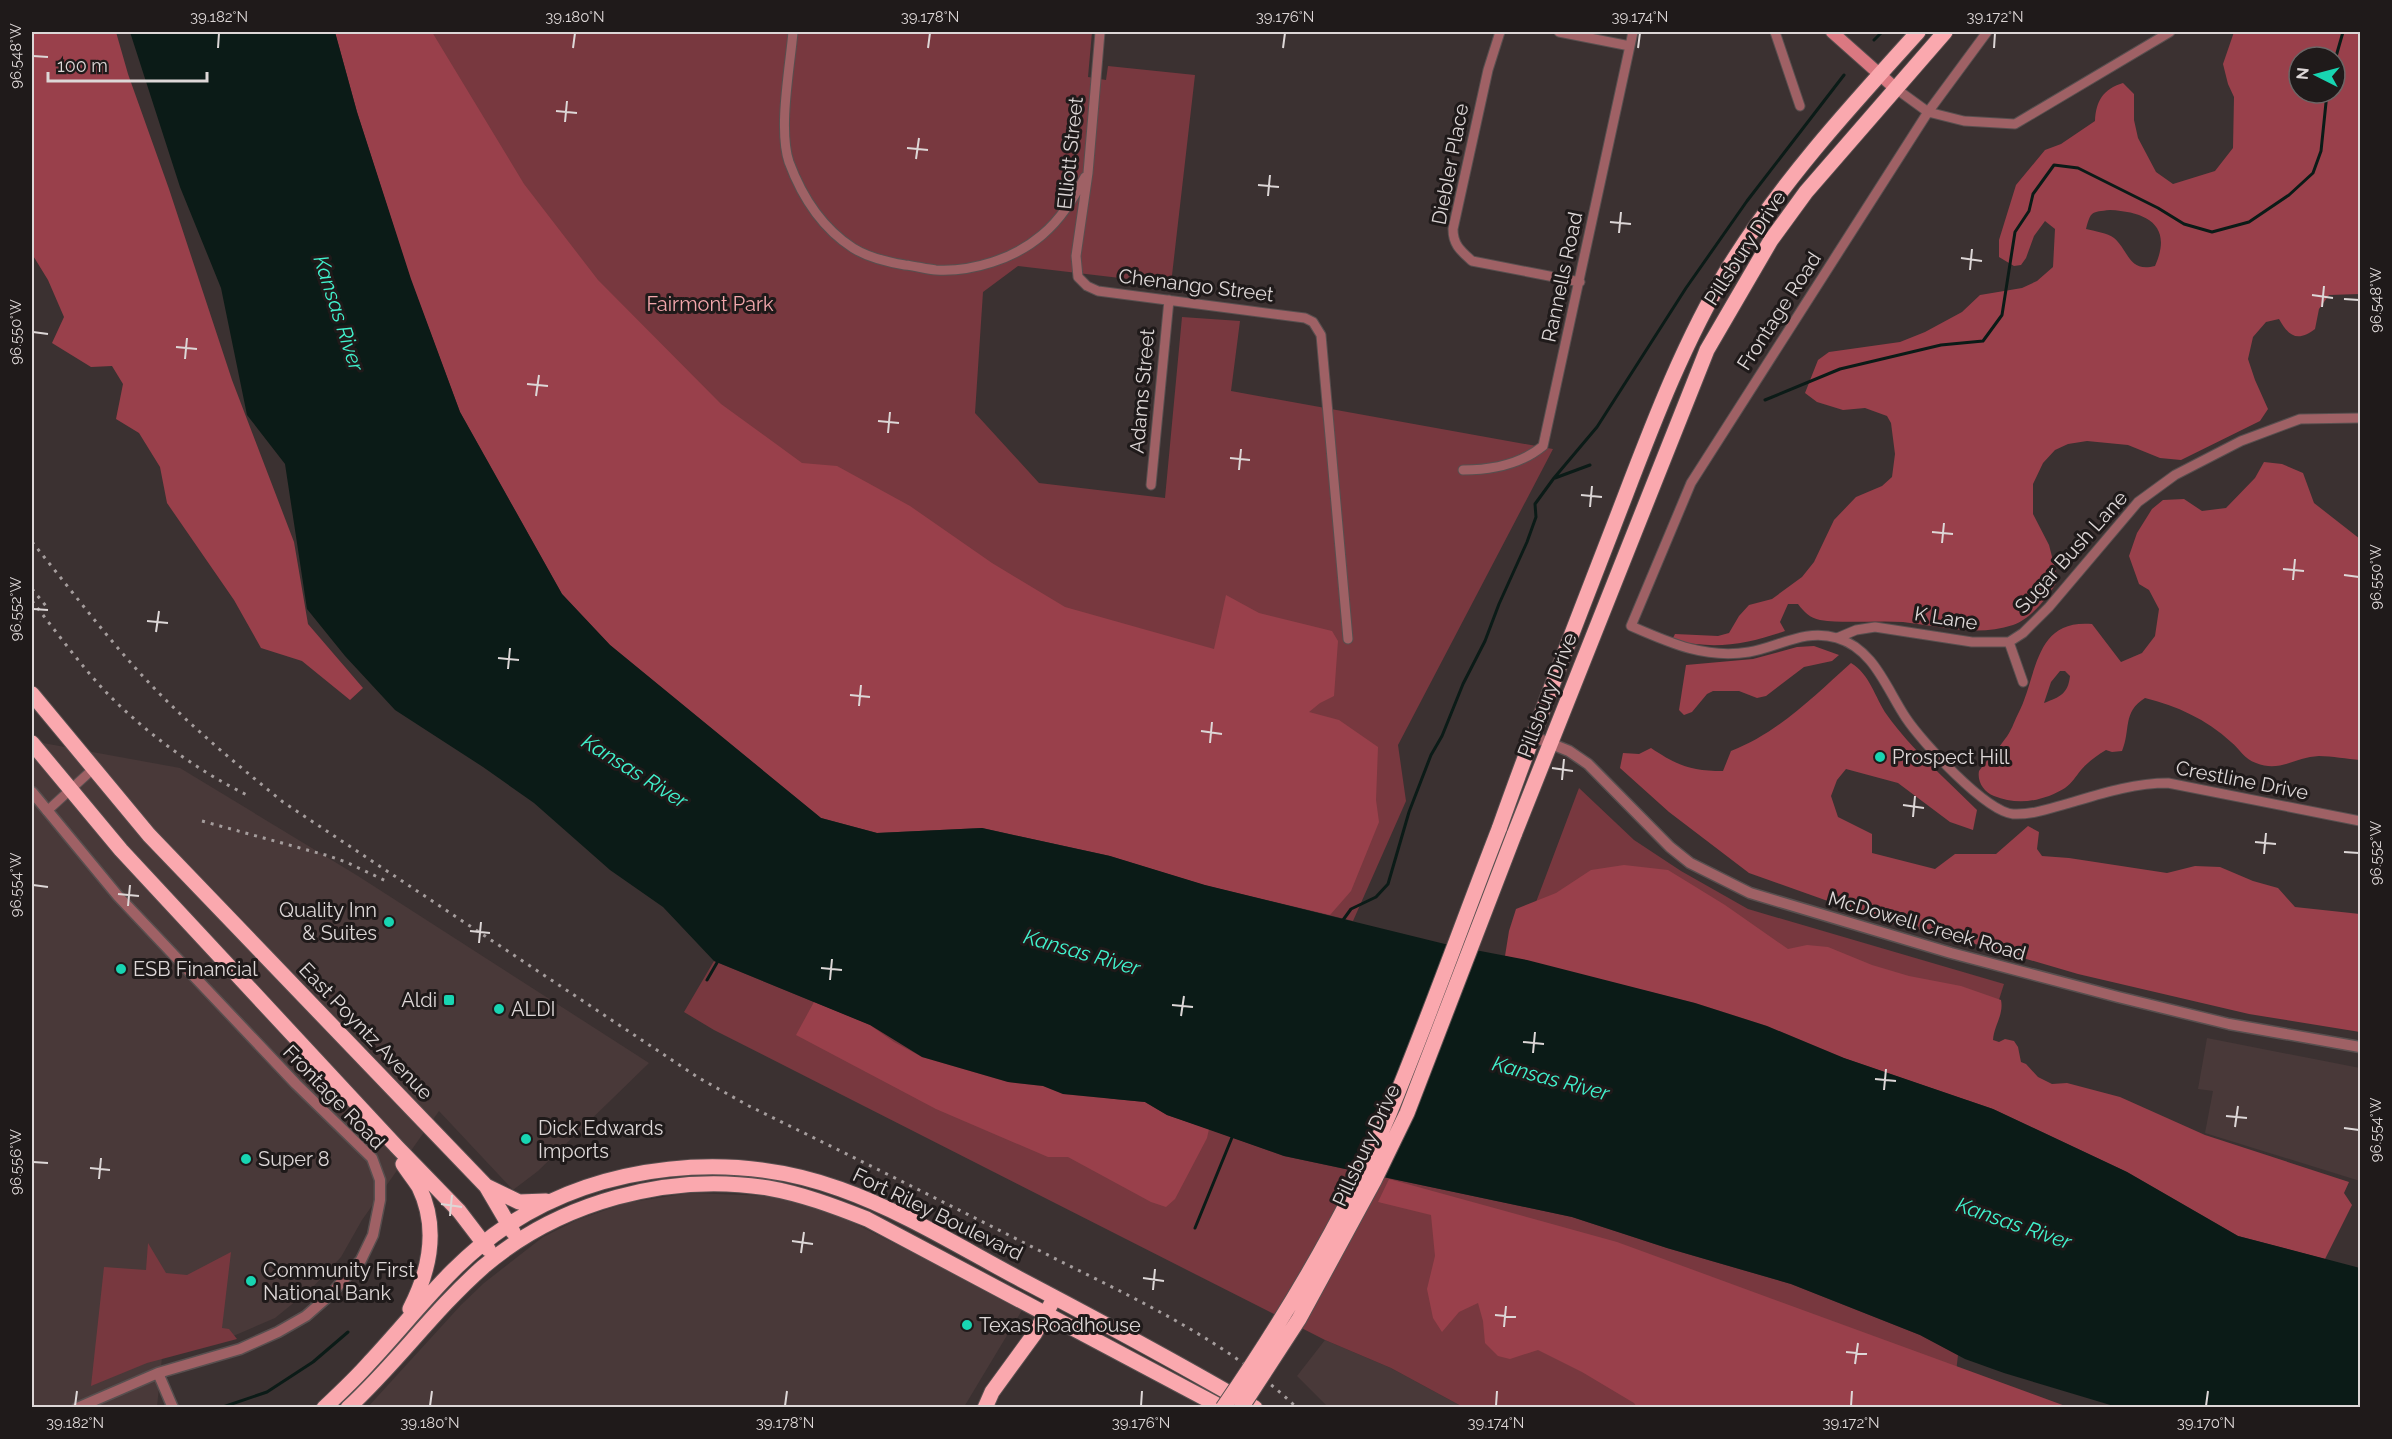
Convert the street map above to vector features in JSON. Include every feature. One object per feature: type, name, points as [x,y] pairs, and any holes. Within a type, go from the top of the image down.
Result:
[{"type":"highway","name":"Pillsbury Drive","points":[[1223,1407],[1268,1342],[1336,1224],[1388,1116],[1499,829],[1532,735],[1672,376],[1700,319],[1729,267],[1788,183],[1918,32]]},
{"type":"highway","name":"Pillsbury Drive","points":[[1241,1407],[1299,1319],[1374,1181],[1407,1113],[1668,443],[1707,350],[1771,240],[1806,192],[1945,32]]},
{"type":"highway","name":"East Poyntz Avenue","points":[[32,694],[149,835],[486,1186],[518,1243]]},
{"type":"highway","points":[[32,743],[128,858],[396,1147],[459,1211],[495,1259]]},
{"type":"highway","points":[[324,1407],[354,1380],[395,1335],[422,1287],[429,1263],[430,1217],[419,1187],[404,1165],[396,1147]]},
{"type":"highway","name":"Fort Riley Boulevard","points":[[395,1335],[423,1302],[483,1243],[509,1224],[556,1199],[594,1185],[650,1171],[707,1167],[772,1171],[819,1182],[870,1202],[1054,1297],[1255,1407]]},
{"type":"highway","name":"Fort Riley Boulevard","points":[[348,1407],[381,1376],[457,1293],[495,1259],[518,1243],[555,1220],[596,1204],[668,1187],[700,1185],[766,1188],[819,1200],[867,1219],[1223,1407]]},
{"type":"highway","points":[[486,1186],[519,1202],[556,1199]]},
{"type":"highway","points":[[985,1407],[992,1392],[1035,1333],[1054,1297]]},
{"type":"main road","points":[[1832,32],[1895,88]]},
{"type":"street","points":[[793,32],[784,122],[789,160],[808,203],[828,229],[855,249],[876,259],[936,270],[972,268],[1006,257],[1042,236],[1068,208],[1088,173]]},
{"type":"street","name":"Elliott Street","points":[[1078,277],[1076,256],[1088,173],[1100,32]]},
{"type":"street","name":"Diebler Place","points":[[1500,32],[1488,70],[1453,229],[1453,239],[1459,250],[1472,261],[1580,282]]},
{"type":"street","points":[[1559,32],[1630,46]]},
{"type":"street","name":"Rannells Road","points":[[1463,470],[1514,464],[1532,455],[1543,446],[1633,32]]},
{"type":"street","points":[[1775,32],[1800,106]]},
{"type":"street","name":"Frontage Road","points":[[1631,626],[1691,483],[1928,112],[1987,32]]},
{"type":"street","points":[[1895,88],[1928,112],[1964,121],[2015,124],[2170,32]]},
{"type":"street","name":"Chenango Street","points":[[1078,277],[1087,286],[1098,291],[1305,318],[1313,322],[1321,335],[1348,639]]},
{"type":"street","name":"Adams Street","points":[[1151,485],[1168,300]]},
{"type":"street","name":"Sugar Bush Lane","points":[[2009,642],[2023,633],[2049,607],[2138,502],[2175,474],[2241,441],[2300,419],[2361,418]]},
{"type":"street","name":"Crestline Drive","points":[[1631,626],[1692,651],[1725,654],[1750,651],[1792,638],[1817,634],[1837,638],[1857,646],[1876,666],[1908,721],[1964,783],[1988,803],[2010,814],[2029,814],[2136,784],[2168,783],[2361,821]]},
{"type":"street","name":"K Lane","points":[[1837,638],[1856,630],[1882,627],[1971,642],[2009,642]]},
{"type":"street","points":[[2009,642],[2023,682]]},
{"type":"street","name":"McDowell Creek Road","points":[[1532,735],[1569,751],[1588,764],[1670,847],[1690,863],[1750,893],[1951,952],[2118,997],[2229,1024],[2361,1047]]},
{"type":"street","points":[[47,811],[93,769]]},
{"type":"street","name":"Frontage Road","points":[[32,792],[118,896],[296,1084],[372,1158],[380,1180],[380,1200],[373,1235],[361,1260],[323,1302],[306,1316],[278,1332],[240,1348],[158,1373],[77,1407]]},
{"type":"street","points":[[158,1373],[172,1407]]},
{"type":"shaded area","points":[[32,32],[116,32],[128,74],[169,189],[232,380],[294,542],[308,624],[363,688],[350,700],[302,661],[261,648],[234,600],[167,503],[160,467],[139,433],[116,419],[123,384],[112,366],[91,367],[52,343],[64,317],[48,280],[32,254]]},
{"type":"shaded area","points":[[335,32],[432,32],[524,184],[598,280],[721,404],[802,463],[837,466],[910,506],[992,563],[1065,607],[1214,649],[1226,595],[1259,613],[1332,631],[1338,641],[1334,696],[1309,712],[1339,720],[1378,747],[1376,800],[1379,822],[1351,891],[1330,915],[1204,885],[1110,856],[982,828],[877,833],[821,818],[610,645],[562,594],[460,412],[410,278],[357,112]]},
{"type":"shaded area","points":[[2234,32],[2360,32],[2360,294],[2329,295],[2319,309],[2315,329],[2309,333],[2294,336],[2286,330],[2279,319],[2266,322],[2253,337],[2248,359],[2268,409],[2260,421],[2181,460],[2160,458],[2128,445],[2087,441],[2068,444],[2055,450],[2043,463],[2033,484],[2033,514],[2049,545],[2058,580],[2039,606],[2026,618],[2013,625],[1972,630],[1903,622],[1830,621],[1813,618],[1798,604],[1788,604],[1780,622],[1785,631],[1774,635],[1741,643],[1719,645],[1684,643],[1673,638],[1675,634],[1718,636],[1729,633],[1749,605],[1772,599],[1802,577],[1814,562],[1834,520],[1856,497],[1882,486],[1892,477],[1895,454],[1891,423],[1887,416],[1865,408],[1843,410],[1817,402],[1805,393],[1818,360],[1829,352],[1900,342],[1925,332],[1962,312],[1980,295],[2022,288],[2037,281],[2053,267],[2055,229],[2045,221],[2034,236],[2021,265],[2014,266],[1999,257],[1999,240],[2016,185],[2045,150],[2061,144],[2095,121],[2097,107],[2102,97],[2116,86],[2123,83],[2134,94],[2134,120],[2138,138],[2156,172],[2173,184],[2215,171],[2233,148],[2234,97],[2223,64]],"holes":[[[2110,210],[2124,211],[2146,218],[2159,231],[2160,252],[2155,266],[2146,267],[2135,264],[2114,238],[2105,233],[2086,229],[2093,213]]]},
{"type":"shaded area","points":[[2264,462],[2282,464],[2303,473],[2314,503],[2360,539],[2360,760],[2319,756],[2265,766],[2248,759],[2221,734],[2201,720],[2180,709],[2145,698],[2138,703],[2130,715],[2122,751],[2102,752],[2086,764],[2065,788],[2031,801],[2012,801],[1987,792],[1980,783],[1979,771],[2011,730],[2025,699],[2040,653],[2048,640],[2058,631],[2073,625],[2092,624],[2121,662],[2142,653],[2155,636],[2159,609],[2149,590],[2139,584],[2129,556],[2137,533],[2152,509],[2163,500],[2184,499],[2202,511],[2226,508],[2255,478]],"holes":[[[2060,671],[2065,671],[2070,676],[2065,691],[2059,697],[2044,703],[2051,682]]]},
{"type":"shaded area","points":[[1814,646],[1839,655],[1832,661],[1804,667],[1766,696],[1757,698],[1739,691],[1713,691],[1707,694],[1692,712],[1684,715],[1679,710],[1686,665],[1753,659],[1797,647]]},
{"type":"shaded area","points":[[1851,663],[1863,673],[1887,715],[1907,740],[1977,810],[1973,830],[1950,822],[1898,783],[1846,769],[1837,780],[1831,796],[1838,817],[1872,834],[1872,853],[1935,869],[1955,854],[1996,854],[2028,826],[2039,832],[2037,849],[2042,856],[2167,873],[2195,866],[2220,867],[2253,881],[2278,888],[2295,907],[2360,914],[2360,1032],[2249,1014],[2078,974],[1941,934],[1886,922],[1749,873],[1669,812],[1620,768],[1623,753],[1639,754],[1651,748],[1685,766],[1723,771],[1731,751],[1780,724]]},
{"type":"shaded area","points":[[32,741],[180,768],[358,876],[649,1063],[538,1171],[513,1190],[439,1111],[362,1220],[341,1257],[312,1288],[275,1318],[231,1337],[162,1357],[157,1407],[32,1407]]},
{"type":"shaded area","points":[[1624,865],[1668,870],[1725,905],[1788,949],[1807,945],[1828,947],[1872,965],[1909,976],[1961,986],[2001,1000],[2001,1010],[1993,1040],[2014,1041],[2018,1047],[2021,1062],[2026,1064],[2038,1077],[2052,1084],[2067,1083],[2120,1097],[2205,1135],[2349,1182],[2344,1193],[2352,1205],[2325,1259],[2238,1236],[2127,1172],[1993,1109],[1844,1058],[1767,1026],[1695,1003],[1505,956],[1509,931],[1516,909],[1556,893],[1591,870]]},
{"type":"shaded area","points":[[814,1002],[870,1025],[894,1042],[922,1057],[1008,1082],[1043,1086],[1063,1094],[1145,1102],[1167,1115],[1209,1129],[1207,1138],[1175,1199],[1166,1207],[1151,1202],[1068,1157],[1048,1157],[936,1109],[796,1035]]},
{"type":"shaded area","points":[[2207,1038],[2360,1068],[2360,1181],[2205,1133],[2213,1091],[2198,1089]]},
{"type":"shaded area","points":[[1389,1179],[1617,1242],[2068,1407],[1637,1407],[1582,1372],[1538,1350],[1510,1359],[1498,1356],[1485,1343],[1483,1321],[1478,1303],[1459,1312],[1442,1332],[1433,1318],[1427,1289],[1435,1256],[1431,1215],[1378,1202]]},
{"type":"shaded area","points":[[690,1193],[768,1196],[804,1204],[846,1219],[1022,1308],[1021,1312],[964,1407],[367,1408],[461,1305],[484,1283],[543,1237],[577,1220],[626,1203]]},
{"type":"shaded area","points":[[1325,1340],[1391,1368],[1463,1407],[1328,1407],[1297,1376]]},
{"type":"green space","name":"Fairmont Park","points":[[335,32],[1092,32],[1088,77],[1106,80],[1108,66],[1195,75],[1171,284],[1018,266],[983,292],[975,413],[1039,483],[1165,498],[1182,317],[1240,321],[1231,391],[1553,449],[1398,745],[1406,801],[1353,921],[1205,885],[1110,856],[410,278]]},
{"type":"green space","points":[[1579,788],[1634,840],[1681,871],[1748,909],[2004,984],[1967,1100],[1844,1058],[1515,958]]},
{"type":"green space","points":[[714,961],[870,1025],[1209,1129],[1284,1156],[1572,1217],[1667,1248],[1791,1284],[1920,1335],[1958,1355],[1952,1407],[1463,1407],[1391,1368],[1325,1340],[714,1030],[684,1012]]},
{"type":"green space","points":[[148,1243],[166,1273],[187,1275],[231,1252],[222,1328],[229,1329],[237,1339],[147,1363],[91,1386],[104,1267],[146,1270]]},
{"type":"water","name":"Kansas River","points":[[130,32],[335,32],[357,112],[411,279],[460,412],[562,594],[610,645],[821,818],[877,833],[982,828],[1110,856],[1205,885],[1449,945],[1527,960],[1695,1003],[1767,1026],[1844,1058],[1993,1109],[2127,1172],[2238,1236],[2360,1268],[2360,1407],[2117,1407],[1965,1359],[1920,1335],[1791,1284],[1667,1248],[1572,1217],[1284,1156],[1167,1115],[1145,1102],[1063,1094],[1043,1086],[1008,1082],[922,1057],[870,1025],[714,961],[663,907],[610,870],[534,803],[395,710],[345,656],[307,609],[285,464],[247,415],[221,288],[180,187]]},
{"type":"waterway","points":[[1874,40],[1882,32]]},
{"type":"waterway","points":[[2339,45],[2343,32]]},
{"type":"waterway","points":[[1343,920],[1351,909],[1376,897],[1388,884],[1409,812],[1431,755],[1442,736],[1463,684],[1485,641],[1527,542],[1536,517],[1535,504],[1597,427],[1686,288],[1747,201],[1844,75]]},
{"type":"waterway","points":[[1765,400],[1840,369],[1941,345],[1983,341],[2002,315],[2015,232],[2029,211],[2033,194],[2054,165],[2078,168],[2158,208],[2184,224],[2212,232],[2249,222],[2289,195],[2313,173],[2321,151],[2326,105]]},
{"type":"waterway","points":[[1555,478],[1590,465]]},
{"type":"waterway","points":[[707,980],[718,961]]},
{"type":"waterway","points":[[1195,1228],[1233,1135]]},
{"type":"waterway","points":[[220,1408],[267,1392],[313,1362],[348,1332]]},
{"type":"railway","points":[[32,542],[99,626],[153,687],[212,743],[283,802],[699,1078],[749,1106],[1147,1305],[1210,1341],[1241,1362],[1297,1408]]},
{"type":"railway","points":[[32,589],[46,606]]},
{"type":"railway","points":[[32,601],[94,679],[119,705],[153,735],[190,762],[247,795]]},
{"type":"railway","points":[[202,821],[329,856],[386,881]]},
{"type":"place","name":"Prospect Hill","points":[[1880,757]]},
{"type":"place","name":"Quality Inn & Suites","points":[[389,922]]},
{"type":"place","name":"ESB Financial","points":[[121,969]]},
{"type":"place","name":"Aldi","points":[[449,1000]]},
{"type":"place","name":"ALDI","points":[[499,1009]]},
{"type":"place","name":"Dick Edwards Imports","points":[[526,1139]]},
{"type":"place","name":"Super 8","points":[[246,1159]]},
{"type":"place","name":"Community First National Bank","points":[[251,1281]]},
{"type":"place","name":"Texas Roadhouse","points":[[967,1325]]}]
